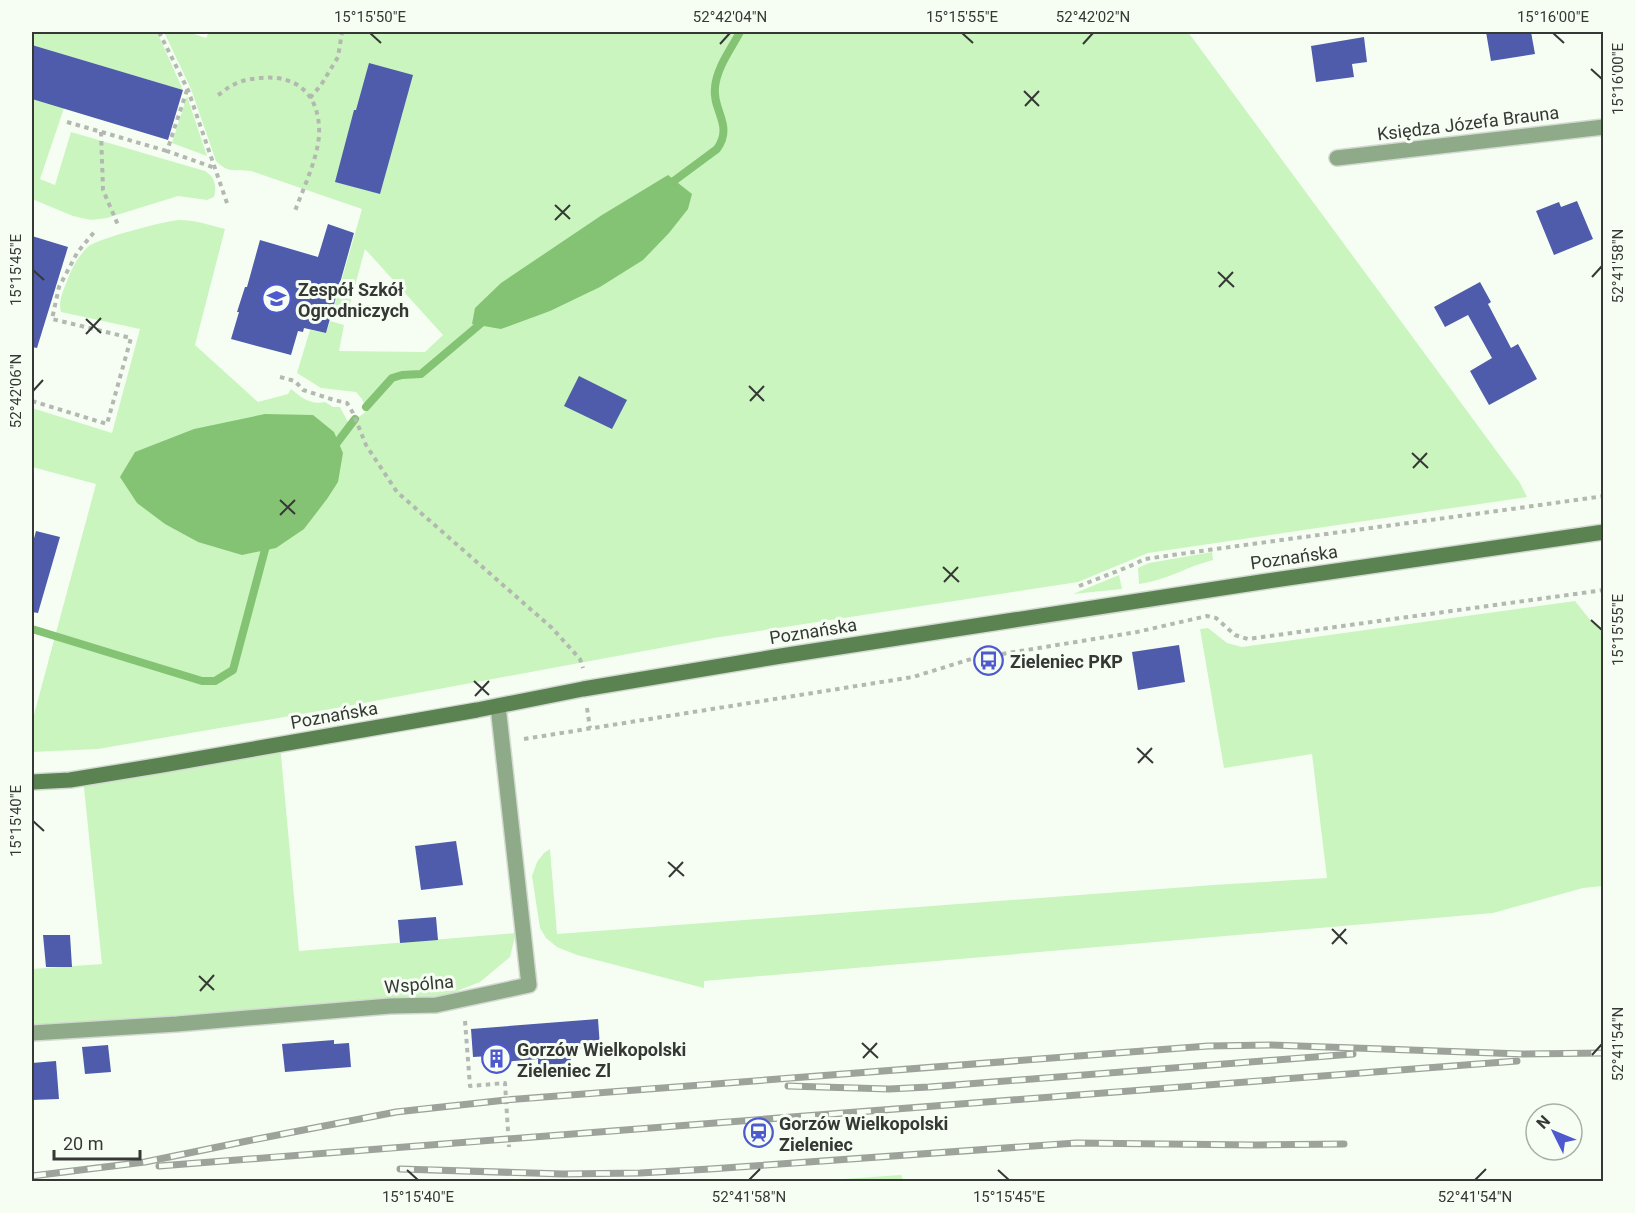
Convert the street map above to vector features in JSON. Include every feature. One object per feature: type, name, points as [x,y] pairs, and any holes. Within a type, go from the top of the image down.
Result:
[{"type":"main road","name":"Poznańska","points":[[32,782],[70,780],[140,769],[792,654],[1604,532]]},
{"type":"street","name":"Księdza Józefa Brauna","points":[[1337,158],[1604,127]]},
{"type":"street","name":"Wspólna","points":[[32,1033],[177,1024],[390,1006],[436,1005],[530,985],[498,706]]},
{"type":"path","points":[[159,32],[188,90],[228,206]]},
{"type":"path","points":[[310,98],[339,57],[342,32]]},
{"type":"path","points":[[218,95],[245,80],[283,78],[296,83],[310,98],[316,108],[319,138],[295,212]]},
{"type":"path","points":[[167,151],[188,90]]},
{"type":"path","points":[[67,122],[167,151],[215,168]]},
{"type":"path","points":[[101,132],[103,190],[118,225]]},
{"type":"path","points":[[32,402],[107,424],[131,338],[52,319],[59,287],[77,253],[94,231]]},
{"type":"path","points":[[280,377],[295,381],[303,390],[310,393],[347,403],[366,445],[397,492],[552,628],[575,652],[583,667]]},
{"type":"path","points":[[1128,567],[1145,559],[1604,496]]},
{"type":"path","points":[[502,742],[913,676],[971,659],[1137,632],[1207,616],[1216,618],[1235,635],[1248,639],[1604,590]]},
{"type":"path","points":[[463,999],[470,1086],[505,1083],[509,1147]]},
{"type":"shaded area","points":[[32,32],[157,32],[183,90],[32,45]]},
{"type":"shaded area","points":[[164,32],[188,32],[206,38],[209,32],[1188,32],[1520,483],[1527,497],[1148,553],[1078,582],[714,638],[342,707],[98,749],[32,752],[32,722],[96,484],[32,467],[32,408],[112,433],[140,329],[61,312],[64,289],[73,267],[85,249],[95,243],[133,230],[179,220],[225,229],[195,345],[258,402],[288,394],[291,389],[311,402],[325,402],[333,407],[340,407],[349,424],[367,411],[356,392],[321,388],[297,373],[310,330],[326,333],[330,321],[344,325],[339,351],[425,352],[443,335],[365,249],[347,315],[333,310],[362,209],[251,171],[225,168],[216,161],[191,89]]},
{"type":"shaded area","points":[[187,96],[207,156],[172,143]]},
{"type":"shaded area","points":[[32,99],[64,108],[40,179],[55,185],[71,132],[205,171],[214,182],[214,197],[207,200],[178,196],[107,218],[91,220],[73,216],[32,199]]},
{"type":"shaded area","points":[[668,175],[692,194],[688,209],[643,260],[600,287],[550,311],[501,329],[472,324],[475,308],[501,283],[602,215]]},
{"type":"shaded area","points":[[265,414],[313,415],[334,432],[343,453],[338,482],[327,499],[304,529],[276,548],[242,555],[198,542],[165,524],[137,503],[120,477],[135,452],[194,429]]},
{"type":"shaded area","points":[[1212,552],[1213,560],[1158,580],[1139,584],[1138,568],[1149,563]]},
{"type":"shaded area","points":[[1119,575],[1122,589],[1073,594]]},
{"type":"shaded area","points":[[1575,601],[1591,621],[1603,631],[1603,886],[1583,888],[1493,913],[704,981],[704,988],[577,955],[557,947],[546,938],[540,928],[532,876],[537,862],[550,849],[557,934],[1327,878],[1312,754],[1224,768],[1200,629],[1208,628],[1227,643],[1242,647]]},
{"type":"shaded area","points":[[280,744],[299,951],[516,933],[510,957],[480,982],[444,996],[390,999],[32,1033],[32,969],[102,964],[83,778]]},
{"type":"shaded area","points":[[901,1175],[904,1181],[814,1181]]},
{"type":"building","points":[[1486,32],[1531,32],[1535,54],[1491,61]]},
{"type":"building","points":[[1364,37],[1367,62],[1352,64],[1354,77],[1316,82],[1311,46]]},
{"type":"building","points":[[32,45],[183,90],[168,140],[32,99]]},
{"type":"building","points":[[369,63],[413,75],[380,194],[335,182]]},
{"type":"building","points":[[1577,201],[1593,239],[1554,255],[1536,211],[1559,202],[1561,207]]},
{"type":"building","name":"Zespół Szkół Ogrodniczych","points":[[328,224],[354,233],[326,333],[304,328],[303,332],[298,331],[291,355],[231,339],[239,312],[237,312],[245,287],[247,287],[260,240],[318,257]]},
{"type":"building","points":[[32,236],[68,247],[37,348],[32,347]]},
{"type":"building","points":[[1480,282],[1491,302],[1488,304],[1511,348],[1518,344],[1537,379],[1489,405],[1470,371],[1492,358],[1468,315],[1445,327],[1434,307]]},
{"type":"building","points":[[579,376],[627,400],[612,429],[564,406]]},
{"type":"building","points":[[36,531],[60,537],[38,613],[32,612],[32,546]]},
{"type":"building","points":[[1179,645],[1185,682],[1138,690],[1132,652]]},
{"type":"building","points":[[456,841],[463,885],[421,890],[415,846]]},
{"type":"building","points":[[436,917],[438,940],[400,943],[398,920]]},
{"type":"building","points":[[43,935],[70,935],[72,967],[46,967]]},
{"type":"building","points":[[598,1019],[600,1047],[570,1049],[571,1063],[538,1066],[538,1059],[491,1063],[490,1056],[473,1057],[471,1029]]},
{"type":"building","points":[[334,1040],[334,1044],[349,1043],[351,1067],[285,1072],[282,1044]]},
{"type":"building","points":[[108,1045],[111,1072],[85,1074],[82,1047]]},
{"type":"building","points":[[56,1061],[59,1099],[32,1100],[32,1063]]},
{"type":"waterway","points":[[667,186],[717,149],[722,140],[723,125],[715,96],[716,80],[721,65],[740,32]]},
{"type":"waterway","points":[[366,407],[392,378],[421,374],[485,320]]},
{"type":"waterway","points":[[333,448],[355,419]]},
{"type":"waterway","points":[[32,629],[202,681],[215,681],[233,670],[267,542]]},
{"type":"railway","points":[[32,1176],[145,1162],[396,1112],[506,1100],[1208,1046],[1271,1045],[1522,1054],[1604,1053]]},
{"type":"railway","points":[[788,1086],[889,1089],[929,1087],[1353,1054]]},
{"type":"railway","points":[[159,1166],[1517,1061]]},
{"type":"railway","points":[[400,1169],[563,1174],[640,1173],[1076,1143],[1344,1144]]},
{"type":"place","name":"Zespół Szkół Ogrodniczych","points":[[277,299]]},
{"type":"place","name":"Zieleniec PKP","points":[[989,661]]},
{"type":"place","name":"Gorzów Wielkopolski Zieleniec Zl","points":[[496,1059]]},
{"type":"place","name":"Gorzów Wielkopolski Zieleniec","points":[[758,1133]]}]
